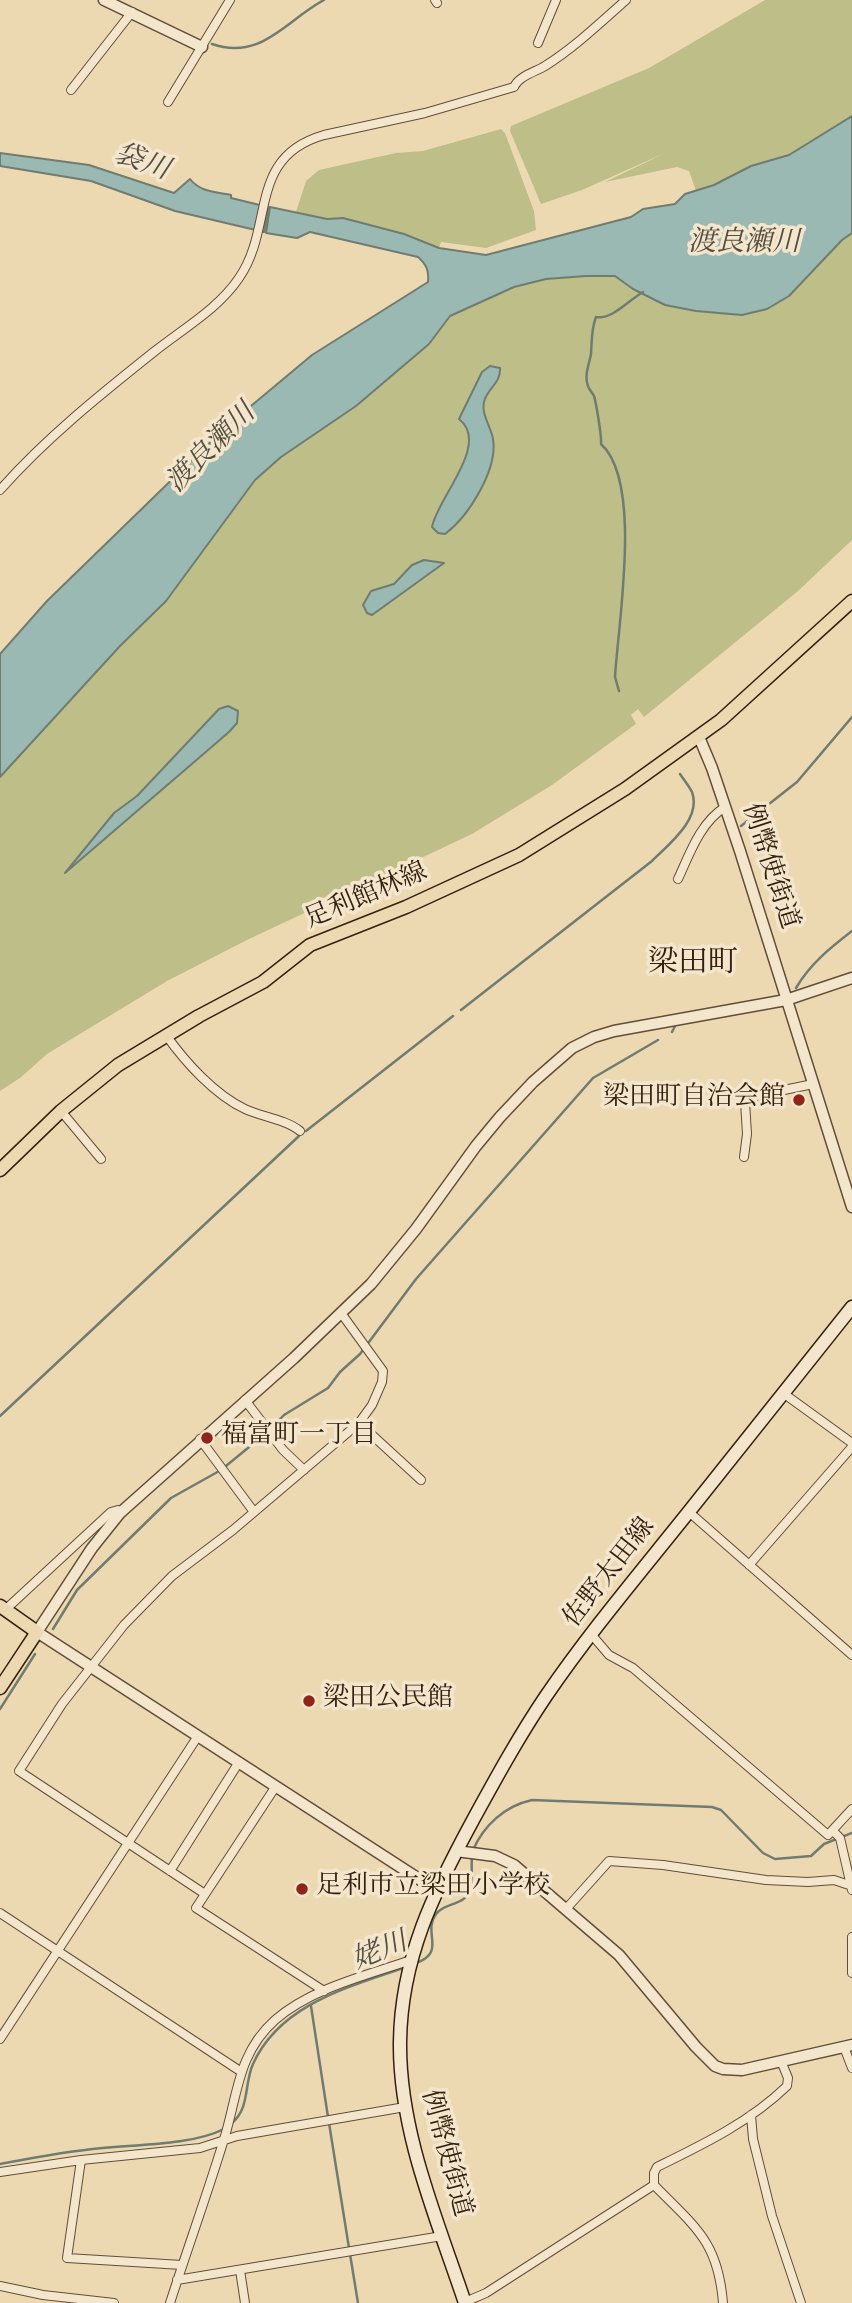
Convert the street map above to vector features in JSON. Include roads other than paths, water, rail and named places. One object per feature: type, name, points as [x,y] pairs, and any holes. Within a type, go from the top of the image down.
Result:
[{"type":"main road","points":[[699,737],[772,675],[852,601]]},
{"type":"main road","name":"足利館林線","points":[[0,1170],[61,1111],[118,1065],[166,1035],[263,982],[310,945],[406,907],[519,855],[625,789],[699,737]]},
{"type":"main road","name":"佐野太田線","points":[[436,1890],[461,1852],[519,1737],[591,1634],[852,1307]]},
{"type":"main road","points":[[0,1688],[37,1632],[2,1608]]},
{"type":"main road","name":"例幣使街道","points":[[436,1890],[410,1965],[400,2038],[405,2108],[417,2157],[465,2302]]},
{"type":"street","points":[[104,0],[201,47]]},
{"type":"street","points":[[168,102],[230,0]]},
{"type":"street","points":[[538,43],[556,0]]},
{"type":"street","points":[[0,490],[47,440],[139,363],[205,314],[229,290],[246,265],[257,232],[267,186],[279,164],[300,144],[324,135],[425,113],[514,87],[516,81],[542,68],[587,36],[626,0]]},
{"type":"street","points":[[71,90],[132,12]]},
{"type":"street","name":"例幣使街道","points":[[699,737],[725,807],[852,1205]]},
{"type":"street","points":[[678,879],[704,826],[725,807]]},
{"type":"street","points":[[436,1890],[37,1632],[92,1548],[120,1513],[341,1313],[395,1256],[500,1116],[572,1048],[614,1031],[786,1000],[852,978]]},
{"type":"street","points":[[166,1035],[188,1065],[237,1104],[292,1125],[300,1131]]},
{"type":"street","points":[[744,1157],[747,1134],[745,1102],[750,1097],[813,1084]]},
{"type":"street","points":[[61,1111],[101,1159]]},
{"type":"street","points":[[205,1894],[19,1771],[90,1666],[150,1596],[359,1423],[372,1405],[382,1382],[383,1371],[341,1313]]},
{"type":"street","points":[[749,1565],[852,1445],[783,1393]]},
{"type":"street","points":[[245,1400],[283,1450],[304,1470]]},
{"type":"street","points":[[359,1423],[421,1480]]},
{"type":"street","points":[[201,1439],[254,1512]]},
{"type":"street","points":[[2,1608],[111,1512],[118,1510],[120,1513]]},
{"type":"street","points":[[689,1512],[852,1655]]},
{"type":"street","points":[[591,1634],[609,1655],[633,1668],[828,1835],[852,1809]]},
{"type":"street","points":[[0,2039],[198,1735]]},
{"type":"street","points":[[170,1871],[239,1762]]},
{"type":"street","points":[[276,1786],[196,1908],[324,1991]]},
{"type":"street","points":[[833,1831],[840,1838],[852,1887]]},
{"type":"street","points":[[461,1852],[507,1860],[566,1909],[619,1955],[715,2066],[742,2070],[848,2046],[852,2068]]},
{"type":"street","points":[[566,1909],[609,1861],[663,1865],[766,1881],[834,1880],[852,1887]]},
{"type":"street","points":[[0,1913],[240,2071]]},
{"type":"street","points":[[852,1937],[852,1973]]},
{"type":"street","points":[[170,2303],[225,2137],[240,2071],[259,2039],[274,2021],[324,1991],[410,1965]]},
{"type":"street","points":[[723,2303],[720,2273],[706,2239],[654,2185],[654,2173],[657,2167],[702,2145],[751,2115],[787,2086],[788,2078],[781,2061]]},
{"type":"street","points":[[0,2172],[81,2160],[200,2148],[225,2137],[405,2108]]},
{"type":"street","points":[[751,2115],[772,2216],[801,2303]]},
{"type":"street","points":[[81,2160],[67,2258],[182,2265]]},
{"type":"street","points":[[465,2302],[486,2292],[654,2185]]},
{"type":"street","points":[[177,2280],[442,2236]]},
{"type":"street","points":[[240,2270],[245,2303]]},
{"type":"street","points":[[0,2286],[43,2295],[114,2303]]},
{"type":"water","name":"渡良瀬川","points":[[852,116],[852,233],[842,240],[789,296],[767,309],[742,315],[696,311],[665,305],[633,289],[615,276],[586,276],[546,279],[514,287],[450,316],[429,344],[356,406],[281,457],[255,480],[166,601],[120,646],[0,777],[0,654],[47,601],[227,426],[312,355],[428,282],[427,268],[418,257],[310,232],[297,238],[266,233],[270,207],[327,219],[343,218],[404,234],[439,248],[486,255],[631,217],[643,209],[675,204],[685,194],[714,185],[751,166],[789,155]]},
{"type":"water","points":[[0,153],[89,165],[174,193],[190,179],[203,189],[268,207],[264,232],[175,211],[91,181],[0,166]]},
{"type":"water","points":[[490,366],[500,368],[498,378],[483,407],[493,439],[491,464],[480,491],[463,516],[445,534],[438,533],[432,527],[436,515],[466,457],[469,442],[467,430],[459,419],[482,372]]},
{"type":"water","points":[[424,560],[444,563],[372,615],[367,613],[363,605],[371,591],[394,584],[412,565]]},
{"type":"water","points":[[228,706],[238,711],[237,723],[229,732],[65,873],[114,813],[137,796],[219,709]]},
{"type":"waterway","points":[[212,44],[229,48],[259,43],[324,0]]},
{"type":"waterway","points":[[619,691],[615,677],[623,590],[625,520],[614,463],[601,444],[596,405],[588,386],[587,374],[596,317],[614,313],[643,292]]},
{"type":"waterway","points":[[741,826],[797,782],[852,717]]},
{"type":"waterway","points":[[461,1010],[652,861],[682,831],[694,802],[692,792],[680,774]]},
{"type":"waterway","points":[[796,988],[814,964],[852,931]]},
{"type":"waterway","points":[[306,1131],[453,1016]]},
{"type":"waterway","points":[[672,1032],[675,1026]]},
{"type":"waterway","points":[[53,1629],[77,1590],[171,1498],[221,1470],[284,1415],[328,1388],[340,1372],[360,1354],[416,1279],[593,1078],[658,1040]]},
{"type":"waterway","points":[[0,1416],[299,1136]]},
{"type":"waterway","points":[[0,1709],[35,1654]]},
{"type":"waterway","name":"姥川","points":[[473,1850],[483,1832],[496,1818],[513,1807],[532,1800],[712,1807],[721,1810],[763,1853],[775,1859],[811,1856],[824,1844],[852,1833]]},
{"type":"waterway","name":"姥川","points":[[416,1963],[430,1953],[432,1921],[436,1914],[444,1907],[464,1899],[470,1890],[472,1857]]},
{"type":"waterway","name":"姥川","points":[[232,2123],[242,2110],[253,2064],[265,2043],[280,2026],[318,2000],[406,1967]]},
{"type":"waterway","points":[[311,2006],[328,2117]]},
{"type":"waterway","points":[[329,2123],[349,2248]]},
{"type":"waterway","name":"姥川","points":[[0,2164],[74,2151],[175,2142],[224,2129]]},
{"type":"waterway","points":[[350,2254],[358,2303]]},
{"type":"place","name":"梁田町自治会館","points":[[799,1100]]},
{"type":"place","name":"福富町一丁目","points":[[207,1438]]},
{"type":"place","name":"梁田公民館","points":[[309,1701]]},
{"type":"place","name":"足利市立梁田小学校","points":[[302,1889]]},
{"type":"district","name":"梁田町","points":[[693,966]]},
{"type":"water label","name":"袋川","points":[[141,165]]}]
